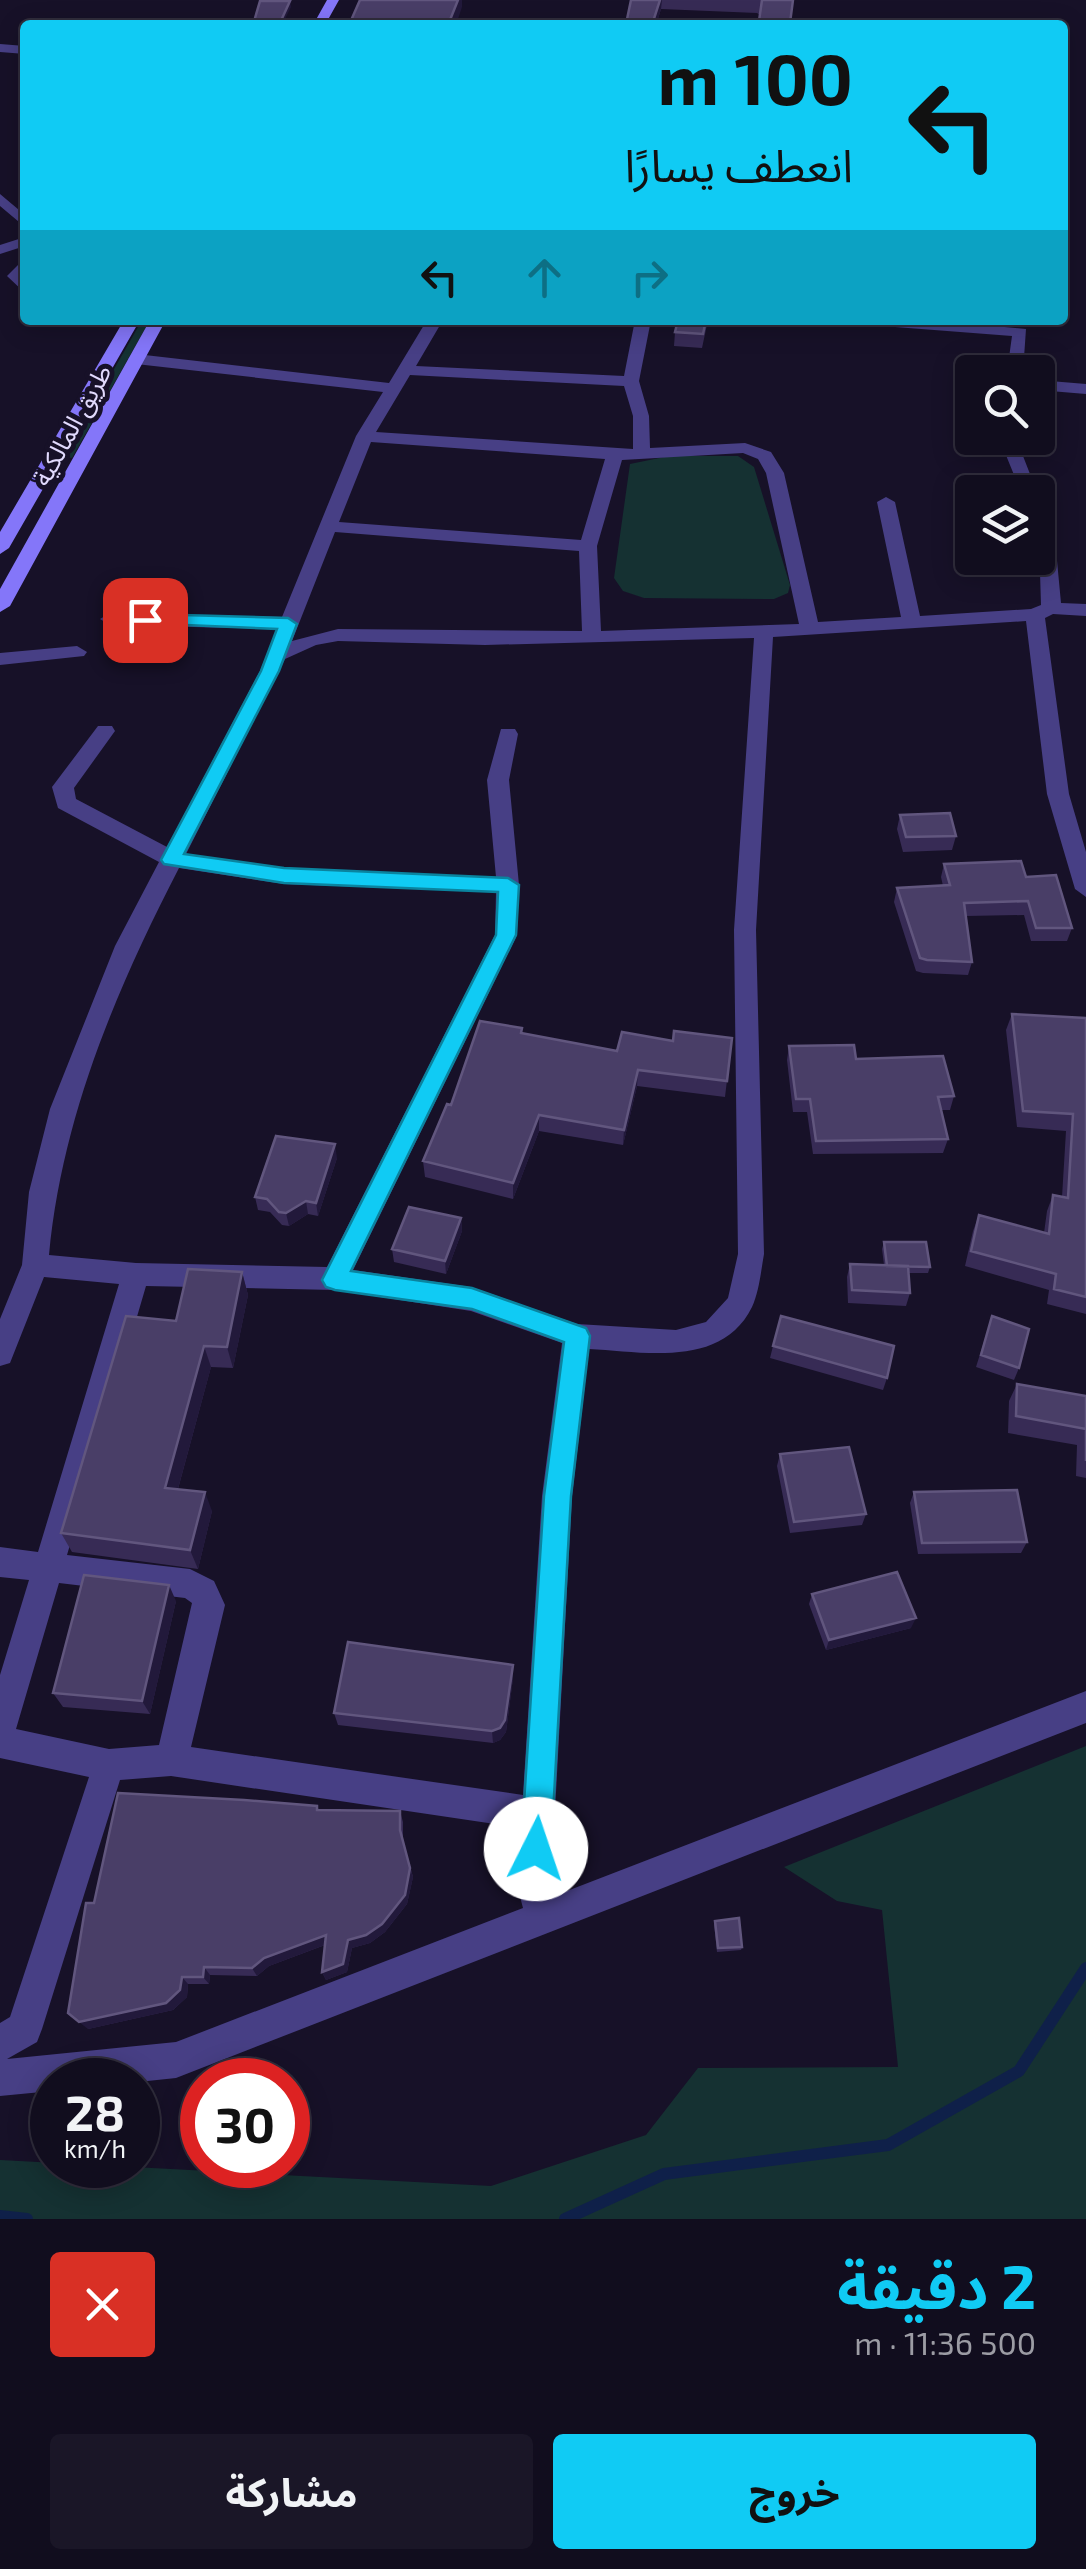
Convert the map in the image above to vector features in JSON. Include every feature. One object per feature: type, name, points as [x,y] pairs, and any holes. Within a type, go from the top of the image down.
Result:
[{"type":"main road","name":"طريق المالكية","points":[[0,548],[126,325]]},
{"type":"main road","name":"طريق المالكية","points":[[0,606],[155,325]]},
{"type":"main road","points":[[45,466],[77,469]]},
{"type":"street","points":[[0,198],[20,217]]},
{"type":"street","points":[[0,1354],[35,1264],[42,1192],[62,1109],[127,946],[276,656],[365,436],[432,325]]},
{"type":"street","points":[[642,325],[630,381],[641,416],[642,452]]},
{"type":"street","points":[[998,325],[1024,326],[1018,355]]},
{"type":"street","points":[[136,359],[398,379],[630,381]]},
{"type":"street","points":[[1055,386],[1086,389]]},
{"type":"street","points":[[365,436],[614,455],[745,448],[765,456],[776,473],[809,627]]},
{"type":"street","points":[[592,635],[588,546],[614,455]]},
{"type":"street","points":[[886,502],[910,620]]},
{"type":"street","points":[[327,526],[588,546]]},
{"type":"street","points":[[1051,575],[1054,598],[1042,612],[1058,794],[1086,888]]},
{"type":"street","points":[[276,656],[311,640],[338,636],[485,640],[764,631],[1086,610]]},
{"type":"street","points":[[110,618],[288,624]]},
{"type":"street","points":[[35,1264],[136,1274],[335,1280],[472,1298],[577,1336],[676,1342],[715,1332],[740,1303],[751,1254],[745,930],[764,631]]},
{"type":"street","points":[[0,659],[77,652]]},
{"type":"street","points":[[104,730],[64,787],[66,803],[172,860],[284,876],[508,885]]},
{"type":"street","points":[[335,1280],[506,935],[508,885],[498,780],[508,734]]},
{"type":"street","points":[[0,1728],[52,1566],[136,1274]]},
{"type":"street","points":[[542,1915],[534,1884],[538,1814],[558,1496],[577,1336]]},
{"type":"street","points":[[0,1562],[190,1584],[203,1592],[210,1605],[171,1760]]},
{"type":"street","points":[[0,2078],[176,2060],[1086,1706]]},
{"type":"street","points":[[0,1742],[109,1765],[171,1760],[538,1814]]},
{"type":"street","points":[[0,2044],[24,2028],[109,1765]]},
{"type":"green space","points":[[139,325],[147,325],[72,458],[64,457]]},
{"type":"green space","points":[[669,456],[738,456],[754,467],[790,585],[788,593],[774,599],[644,598],[623,591],[614,578],[630,464]]},
{"type":"green space","points":[[1086,1746],[1086,2219],[0,2219],[0,2160],[30,2162],[30,2188],[160,2188],[160,2168],[180,2170],[180,2188],[310,2188],[310,2176],[491,2186],[646,2135],[698,2068],[898,2067],[882,1910],[837,1901],[784,1867]]},
{"type":"building","points":[[360,0],[458,0],[450,20],[351,20]]},
{"type":"building","points":[[631,0],[660,0],[654,20],[627,20]]},
{"type":"building","points":[[762,0],[793,0],[790,20],[759,20]]},
{"type":"building","points":[[260,1],[290,1],[281,20],[254,20]]},
{"type":"building","points":[[677,325],[705,325],[703,334],[675,332]]},
{"type":"building","points":[[950,813],[956,836],[906,837],[900,815]]},
{"type":"building","points":[[1021,861],[1026,877],[1056,875],[1072,928],[1036,928],[1028,901],[964,903],[972,962],[920,958],[897,888],[950,885],[944,864]]},
{"type":"building","points":[[1012,1014],[1086,1018],[1086,1297],[1054,1289],[1056,1274],[971,1251],[979,1215],[1049,1234],[1053,1195],[1068,1198],[1073,1114],[1023,1111]]},
{"type":"building","points":[[480,1021],[617,1051],[622,1032],[673,1041],[674,1031],[732,1038],[727,1081],[638,1070],[624,1130],[539,1115],[513,1183],[423,1161],[447,1104],[451,1105]]},
{"type":"building","points":[[854,1045],[856,1059],[943,1056],[954,1096],[938,1097],[948,1139],[816,1141],[810,1099],[796,1099],[789,1046]]},
{"type":"building","points":[[276,1136],[335,1144],[316,1203],[306,1201],[286,1213],[279,1212],[267,1199],[255,1197]]},
{"type":"building","points":[[409,1207],[461,1218],[445,1261],[392,1249]]},
{"type":"building","points":[[884,1242],[926,1242],[930,1267],[887,1266]]},
{"type":"building","points":[[850,1264],[908,1266],[910,1293],[852,1290]]},
{"type":"building","points":[[188,1269],[242,1272],[227,1347],[204,1346],[165,1488],[205,1492],[190,1550],[61,1533],[126,1316],[176,1321]]},
{"type":"building","points":[[781,1316],[894,1346],[887,1378],[773,1346]]},
{"type":"building","points":[[992,1316],[1029,1329],[1019,1368],[981,1355]]},
{"type":"building","points":[[1017,1384],[1086,1396],[1086,1429],[1016,1416]]},
{"type":"building","points":[[849,1447],[866,1514],[794,1522],[780,1454]]},
{"type":"building","points":[[1017,1490],[1027,1542],[922,1543],[914,1492]]},
{"type":"building","points":[[897,1572],[916,1618],[829,1640],[812,1594]]},
{"type":"building","points":[[84,1575],[169,1585],[142,1701],[53,1693]]},
{"type":"building","points":[[348,1642],[513,1665],[505,1720],[492,1731],[334,1713]]},
{"type":"building","points":[[118,1793],[317,1806],[317,1810],[400,1811],[400,1830],[410,1868],[405,1895],[382,1924],[366,1935],[348,1940],[343,1964],[322,1972],[326,1935],[264,1958],[252,1968],[204,1967],[203,1977],[182,1977],[180,1990],[166,2003],[79,2022],[68,2013],[86,1903],[94,1903]]},
{"type":"building","points":[[739,1918],[742,1947],[718,1948],[715,1921]]},
{"type":"waterway","points":[[565,2219],[664,2174],[888,2145],[1019,2071],[1086,1968]]},
{"type":"waterway","points":[[0,2216],[27,2219]]},
{"type":"route","points":[[145,620],[288,624],[270,671],[172,860],[284,876],[508,885],[506,935],[335,1280],[472,1298],[577,1336],[558,1496],[536,1849]]}]
